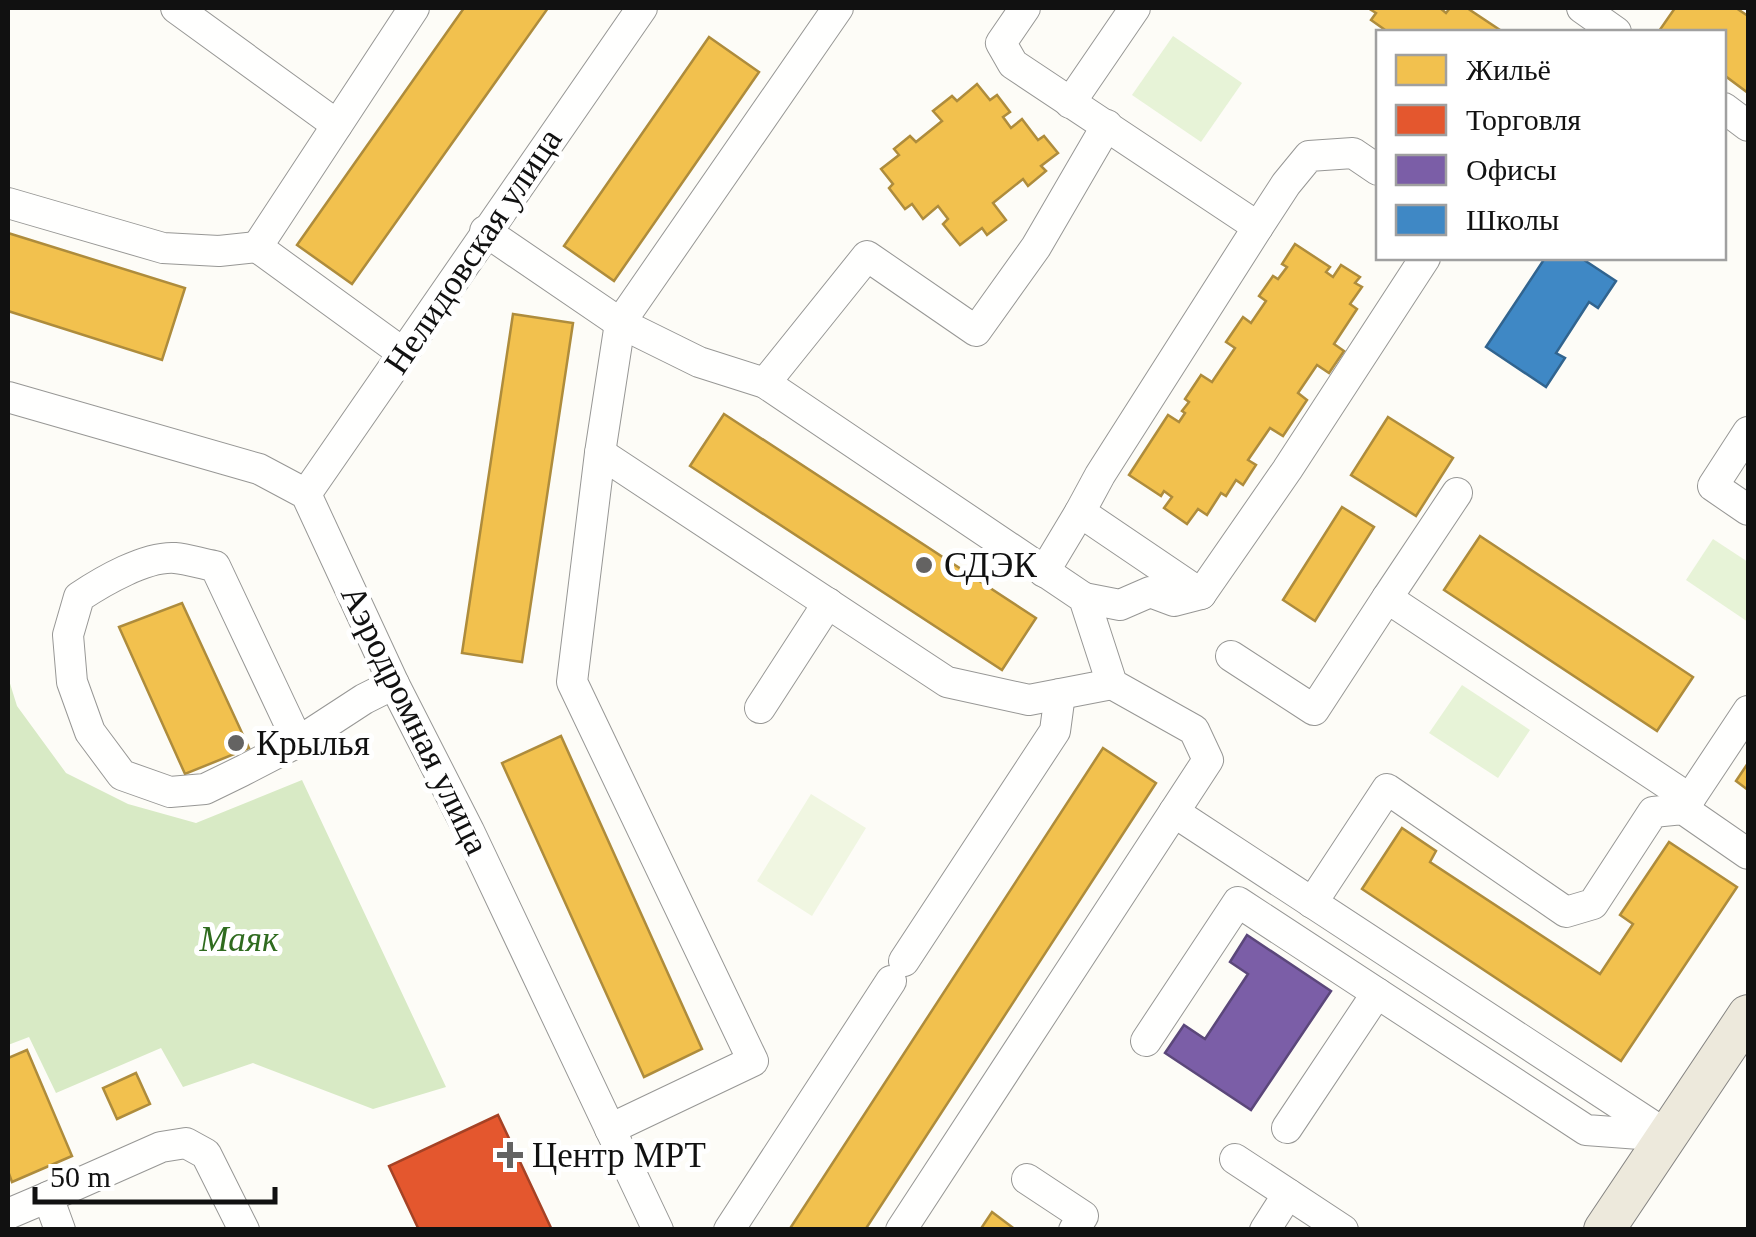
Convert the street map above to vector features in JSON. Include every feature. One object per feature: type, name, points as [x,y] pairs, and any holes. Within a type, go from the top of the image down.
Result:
[{"type":"main road","points":[[1608,1228],[1748,1015]]},
{"type":"street","points":[[176,8],[337,125]]},
{"type":"street","points":[[257,247],[414,8]]},
{"type":"street","name":"Нелидовская улица","points":[[306,494],[640,8]]},
{"type":"street","points":[[610,1129],[752,1061],[572,682],[620,323],[838,8]]},
{"type":"street","points":[[1025,8],[1001,42],[1013,64],[1258,227]]},
{"type":"street","points":[[1070,103],[1135,8]]},
{"type":"street","points":[[1584,15],[1612,30]]},
{"type":"street","points":[[1726,110],[1748,126]]},
{"type":"street","points":[[765,384],[867,256],[976,331],[1036,248],[1107,125]]},
{"type":"street","points":[[1044,572],[1100,476],[1258,227],[1309,156],[1353,153],[1376,169]]},
{"type":"street","points":[[8,203],[162,248],[219,251],[257,247],[403,353]]},
{"type":"street","points":[[486,231],[620,323],[700,362],[765,384],[1084,598],[1120,605],[1150,592],[1174,601],[1201,594],[1288,470],[1424,260]]},
{"type":"street","points":[[8,398],[259,469],[306,494]]},
{"type":"street","points":[[1748,432],[1713,486],[1748,510]]},
{"type":"street","points":[[600,453],[946,682],[1029,700],[1112,684],[1194,730],[1208,760],[901,1230]]},
{"type":"street","points":[[1232,656],[1314,710],[1456,493]]},
{"type":"street","name":"Аэродромная улица","points":[[306,494],[658,1230]]},
{"type":"street","points":[[1080,512],[1201,594]]},
{"type":"street","points":[[298,742],[215,566],[172,557],[110,577],[79,597],[68,635],[72,682],[90,732],[122,776],[170,792],[205,789],[298,742],[394,684]]},
{"type":"street","points":[[1084,598],[1112,684]]},
{"type":"street","points":[[1387,598],[1687,804],[1748,854]]},
{"type":"street","points":[[760,708],[828,603]]},
{"type":"street","points":[[729,1230],[1055,731],[1060,694]]},
{"type":"street","points":[[1312,903],[1387,789],[1566,912],[1592,904],[1653,812],[1687,804],[1748,711]]},
{"type":"street","points":[[1174,812],[1667,1136]]},
{"type":"street","points":[[1146,1042],[1238,902],[1586,1130],[1667,1136]]},
{"type":"street","points":[[1287,1128],[1377,993]]},
{"type":"street","points":[[8,1214],[161,1147],[186,1143],[206,1154],[244,1230]]},
{"type":"street","points":[[1235,1159],[1343,1230]]},
{"type":"street","points":[[1026,1179],[1083,1216],[1074,1230]]},
{"type":"street","points":[[1265,1230],[1288,1194]]},
{"type":"street","points":[[48,1197],[60,1230]]},
{"type":"green space","points":[[1173,36],[1242,83],[1201,142],[1132,95]]},
{"type":"green space","points":[[1713,539],[1748,562],[1748,622],[1686,580]]},
{"type":"green space","name":"Маяк","points":[[8,677],[17,706],[66,773],[128,804],[196,823],[302,780],[446,1087],[373,1109],[253,1063],[183,1087],[161,1048],[56,1093],[29,1037],[8,1045]]},
{"type":"green space","points":[[1462,685],[1530,730],[1498,778],[1429,733]]},
{"type":"green space","points":[[811,794],[866,828],[812,916],[757,881]]},
{"type":"building: Жильё","points":[[464,8],[548,8],[352,284],[297,245]]},
{"type":"building: Жильё","points":[[1368,8],[1440,8],[1446,13],[1450,8],[1467,8],[1500,30],[1385,30],[1371,20],[1376,13]]},
{"type":"building: Жильё","points":[[1675,8],[1736,8],[1748,16],[1748,93],[1726,76],[1726,30],[1660,30]]},
{"type":"building: Жильё","points":[[709,37],[759,72],[614,281],[564,246]]},
{"type":"building: Жильё","points":[[977,84],[990,100],[997,95],[1010,112],[1003,117],[1011,128],[1022,119],[1038,140],[1044,136],[1058,153],[1041,166],[1046,171],[1028,186],[1023,179],[993,203],[1006,220],[987,235],[982,228],[960,245],[943,224],[948,219],[938,206],[923,219],[912,204],[905,209],[881,169],[899,155],[894,149],[910,136],[916,142],[942,121],[933,111],[952,96],[957,101]]},
{"type":"building: Жильё","points":[[8,233],[185,288],[162,360],[8,311]]},
{"type":"building: Жильё","points":[[1295,244],[1330,267],[1326,272],[1333,277],[1341,265],[1360,277],[1355,283],[1362,287],[1350,304],[1357,309],[1334,344],[1344,351],[1329,373],[1317,365],[1298,393],[1307,400],[1283,436],[1270,428],[1248,460],[1256,465],[1243,485],[1236,480],[1226,496],[1221,493],[1207,515],[1198,509],[1187,524],[1164,508],[1172,497],[1164,491],[1161,496],[1129,475],[1168,415],[1179,422],[1189,402],[1185,399],[1201,375],[1212,382],[1235,348],[1226,342],[1243,317],[1251,323],[1266,301],[1259,296],[1273,276],[1278,279],[1287,267],[1282,264]]},
{"type":"building: Жильё","points":[[513,314],[573,323],[522,662],[462,653]]},
{"type":"building: Жильё","points":[[724,414],[1036,618],[1002,670],[690,466]]},
{"type":"building: Жильё","points":[[1388,417],[1453,458],[1416,516],[1351,475]]},
{"type":"building: Жильё","points":[[1342,507],[1374,527],[1315,621],[1283,600]]},
{"type":"building: Жильё","points":[[1480,536],[1693,677],[1657,731],[1444,590]]},
{"type":"building: Жильё","points":[[182,603],[249,748],[185,774],[119,627]]},
{"type":"building: Жильё","points":[[561,736],[702,1049],[644,1077],[502,763]]},
{"type":"building: Жильё","points":[[1103,748],[1156,783],[865,1230],[789,1230]]},
{"type":"building: Жильё","points":[[1748,763],[1748,790],[1736,781]]},
{"type":"building: Жильё","points":[[1402,828],[1436,851],[1430,862],[1600,974],[1633,924],[1620,915],[1669,842],[1737,887],[1621,1061],[1362,889]]},
{"type":"building: Жильё","points":[[27,1050],[72,1156],[12,1182],[8,1171],[8,1058]]},
{"type":"building: Жильё","points":[[136,1073],[150,1104],[117,1119],[103,1088]]},
{"type":"building: Жильё","points":[[992,1212],[1016,1230],[980,1230]]},
{"type":"building: Торговля","points":[[498,1115],[552,1230],[419,1230],[389,1166]]},
{"type":"building: Офисы","points":[[1247,935],[1331,991],[1251,1110],[1165,1053],[1184,1025],[1205,1039],[1248,974],[1230,962]]},
{"type":"building: Школы","points":[[1544,260],[1584,260],[1616,281],[1598,308],[1589,302],[1556,353],[1565,358],[1546,387],[1486,347]]},
{"type":"place","name":"СДЭК","points":[[924,565]]},
{"type":"place","name":"Крылья","points":[[236,743]]},
{"type":"place","name":"Центр МРТ","points":[[510,1155]]}]
